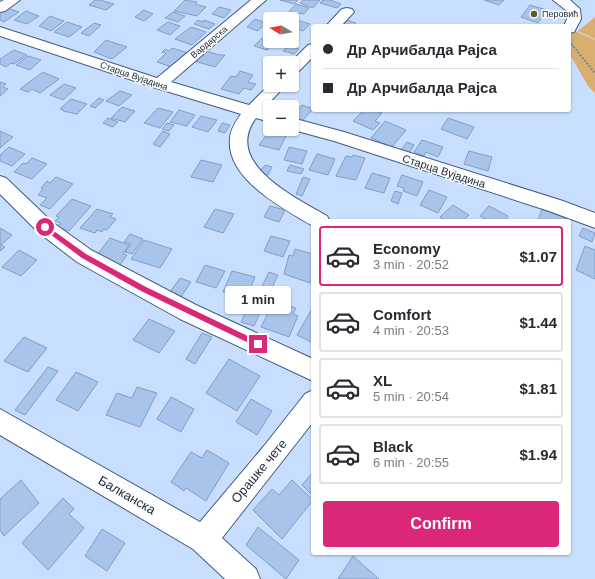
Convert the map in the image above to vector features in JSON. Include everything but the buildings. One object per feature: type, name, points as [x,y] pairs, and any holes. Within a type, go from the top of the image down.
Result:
[{"type":"street","points":[[0,8],[13,0]]},
{"type":"street","name":"Вардарска","points":[[159,84],[259,0]]},
{"type":"street","points":[[560,0],[573,9],[576,14],[576,18],[571,27]]},
{"type":"street","points":[[335,24],[347,12]]},
{"type":"street","name":"Старца Вујадина","points":[[0,31],[159,84],[263,115]]},
{"type":"street","points":[[299,63],[311,50]]},
{"type":"street","points":[[272,92],[253,112],[240,131],[238,150],[243,162],[256,178],[317,219]]},
{"type":"street","name":"Старца Вујадина","points":[[299,126],[338,136],[595,220]]},
{"type":"street","points":[[0,183],[45,227],[84,256],[188,312],[311,369]]},
{"type":"street","name":"Орашке чете","points":[[203,539],[250,480],[290,434],[311,405]]},
{"type":"street","name":"Балканска","points":[[0,422],[203,539],[246,579]]},
{"type":"path","points":[[571,43],[595,73]]},
{"type":"shaded area","points":[[595,17],[595,39],[578,31]]},
{"type":"shaded area","points":[[571,29],[595,40],[595,93],[588,86],[571,56]]},
{"type":"place","name":"Перовић","points":[[534,14]]},
{"type":"route","points":[[45,227],[84,256],[143,289],[188,312],[258,344]]}]
